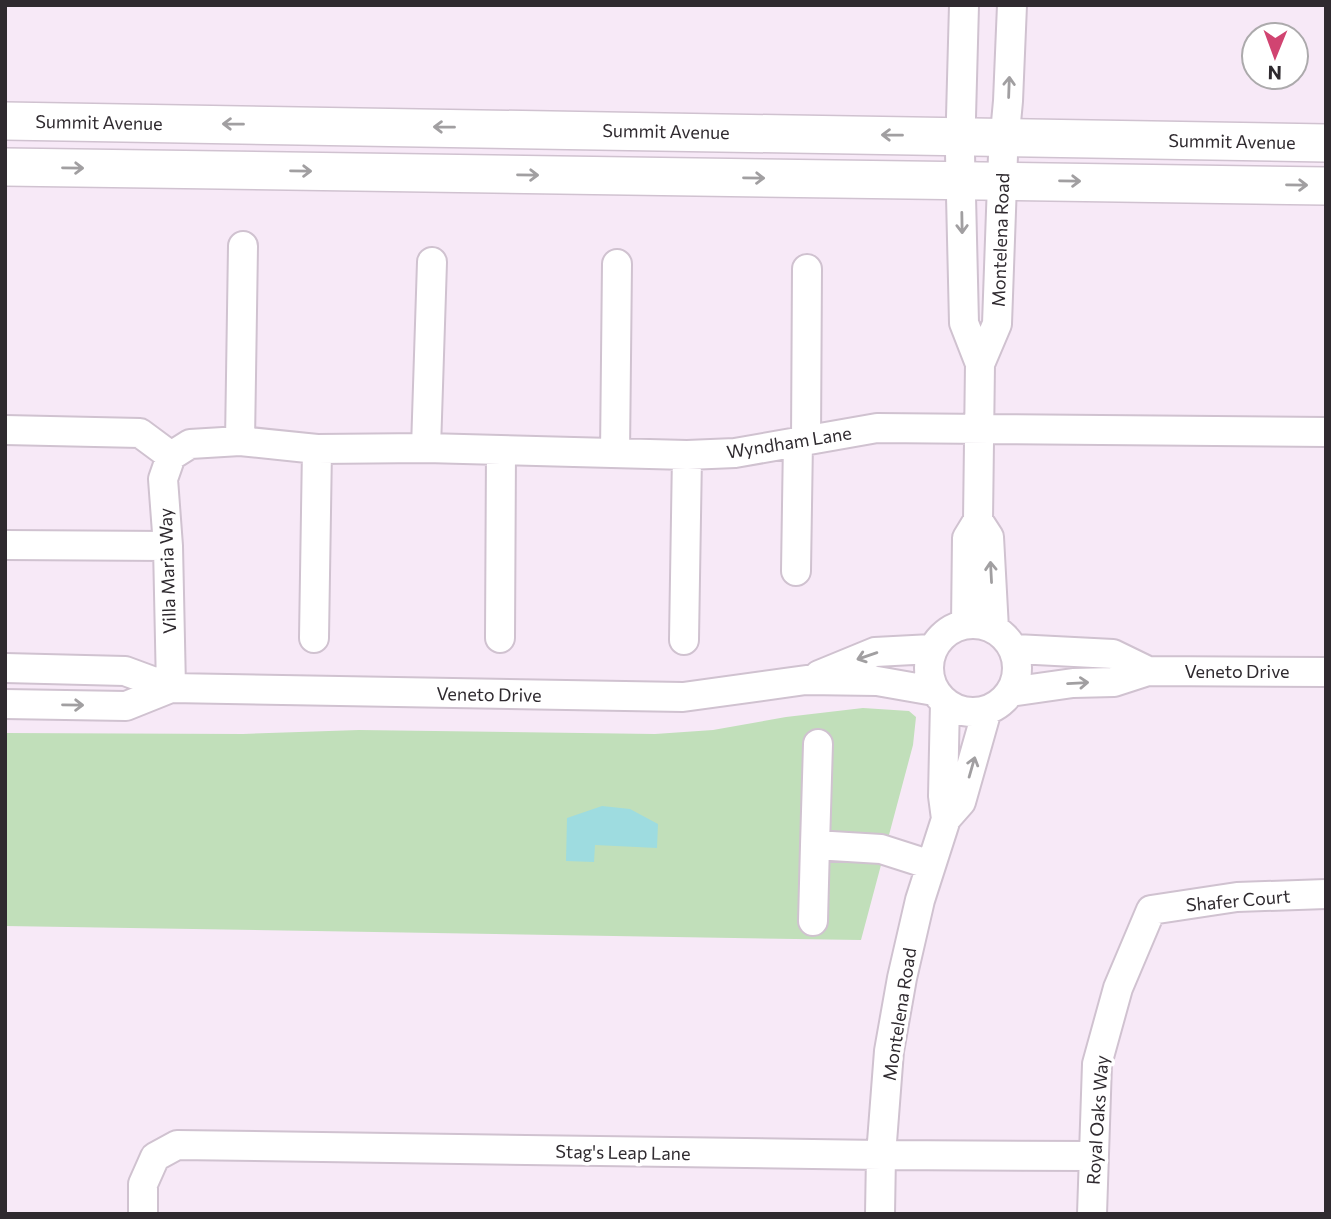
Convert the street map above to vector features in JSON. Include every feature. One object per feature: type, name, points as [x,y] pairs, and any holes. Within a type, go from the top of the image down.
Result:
[{"type":"main road","name":"Summit Avenue","points":[[5,121],[960,157]]},
{"type":"main road","name":"Summit Avenue","points":[[5,167],[1003,157],[1326,142]]},
{"type":"main road","name":"Summit Avenue","points":[[1003,157],[1326,186]]},
{"type":"street","name":"Montelena Road","points":[[964,5],[960,157],[964,323],[979,364],[978,520],[967,538],[965,624]]},
{"type":"street","name":"Montelena Road","points":[[979,364],[997,324],[1012,5]]},
{"type":"street","points":[[240,441],[243,246]]},
{"type":"street","points":[[426,448],[432,262]]},
{"type":"street","points":[[615,453],[617,264]]},
{"type":"street","points":[[796,571],[807,269]]},
{"type":"street","name":"Wyndham Lane","points":[[171,456],[190,444],[240,441],[317,449],[426,448],[687,455],[735,453],[877,428],[1326,432]]},
{"type":"street","points":[[5,430],[140,433],[171,456]]},
{"type":"street","points":[[314,638],[317,449]]},
{"type":"street","points":[[500,638],[501,451]]},
{"type":"street","points":[[684,640],[687,455]]},
{"type":"street","name":"Villa Maria Way","points":[[170,688],[169,546],[163,479],[171,456]]},
{"type":"street","name":"Montelena Road","points":[[978,520],[989,537],[994,629]]},
{"type":"street","points":[[5,545],[169,546]]},
{"type":"street","points":[[965,624],[980,624],[994,629],[1014,649],[1017,671],[1010,692],[987,710],[965,712],[939,696],[928,674],[932,649],[946,632],[965,624]]},
{"type":"street","name":"Veneto Drive","points":[[806,680],[875,652],[932,649]]},
{"type":"street","name":"Veneto Drive","points":[[1014,649],[1113,654],[1148,670]]},
{"type":"street","name":"Veneto Drive","points":[[5,668],[125,671],[170,688],[683,697],[806,680],[877,681],[939,696]]},
{"type":"street","name":"Veneto Drive","points":[[1010,692],[1073,683],[1114,682],[1148,670],[1326,672]]},
{"type":"street","name":"Veneto Drive","points":[[5,704],[126,706],[170,688]]},
{"type":"street","name":"Montelena Road","points":[[939,696],[946,819]]},
{"type":"street","name":"Montelena Road","points":[[880,1214],[881,1155],[891,1039],[902,978],[931,865],[946,819],[961,802],[987,710]]},
{"type":"street","points":[[813,921],[818,744]]},
{"type":"street","points":[[815,845],[881,849],[931,865]]},
{"type":"street","name":"Shafer Court","points":[[1151,910],[1237,897],[1326,894]]},
{"type":"street","name":"Royal Oaks Way","points":[[1092,1214],[1097,1065],[1118,988],[1151,910]]},
{"type":"street","name":"Stag's Leap Lane","points":[[143,1214],[143,1184],[155,1157],[177,1145],[1094,1156]]},
{"type":"green space","points":[[863,708],[909,711],[916,717],[913,745],[861,940],[5,926],[5,733],[243,734],[359,730],[655,734],[713,730],[786,717]]},
{"type":"water","points":[[602,806],[630,809],[658,824],[657,848],[595,845],[594,862],[566,861],[567,818]]}]
